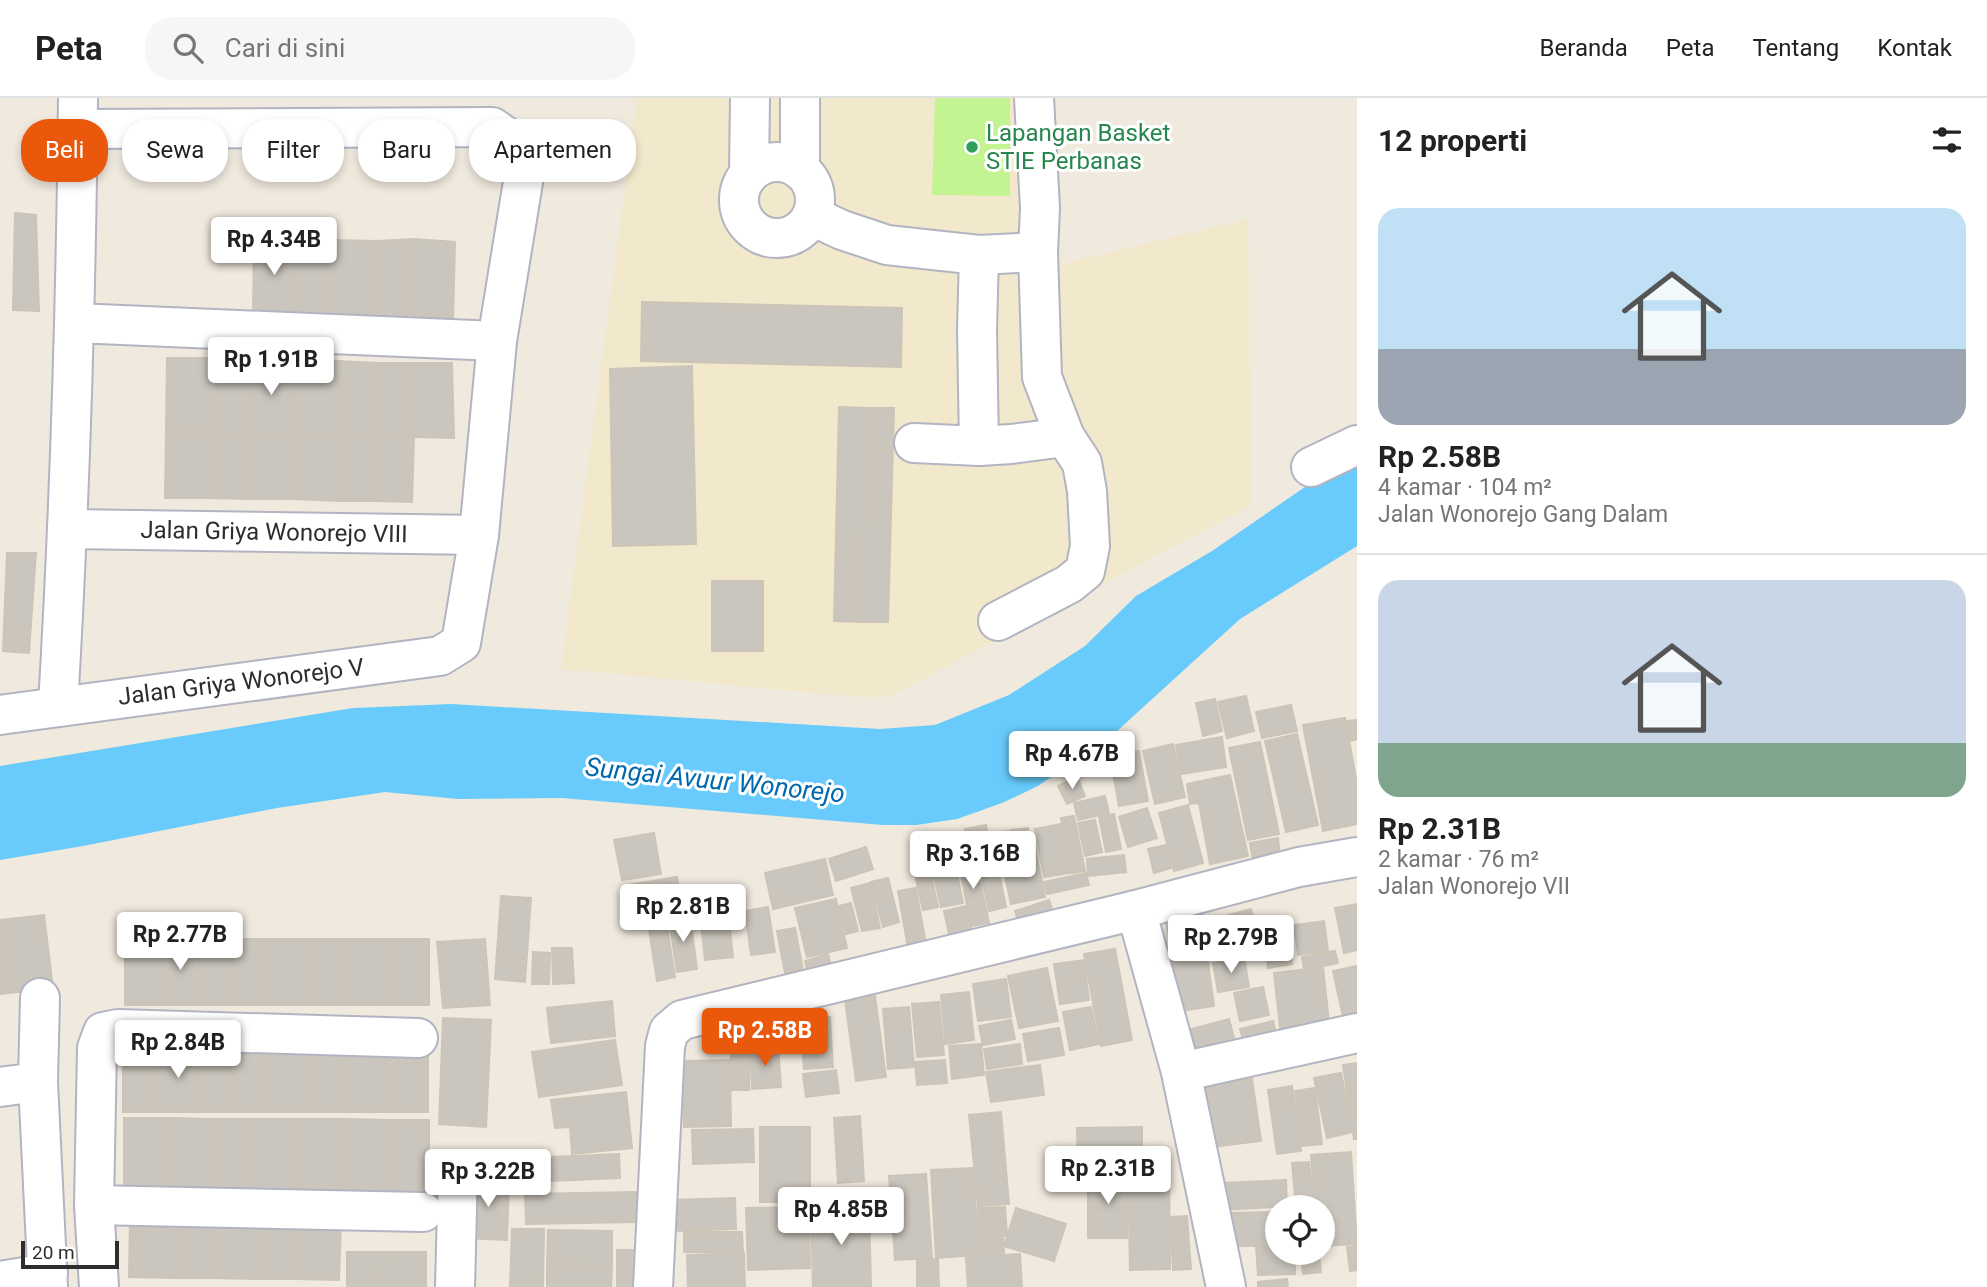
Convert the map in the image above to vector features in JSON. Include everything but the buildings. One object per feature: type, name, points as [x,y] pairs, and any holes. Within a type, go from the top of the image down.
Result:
[{"type":"street","points":[[749,174],[750,98]]},
{"type":"street","points":[[800,98],[800,170]]},
{"type":"street","points":[[998,621],[1069,584],[1085,571],[1090,546],[1087,491],[1082,463],[1065,437],[1042,377],[1038,253],[1040,208],[1034,98]]},
{"type":"street","points":[[58,706],[68,529],[75,323],[78,114],[492,127],[521,147],[523,182],[497,341],[479,536]]},
{"type":"street","points":[[774,162],[788,164],[800,170],[811,183],[815,200],[811,216],[802,229],[787,237],[771,238],[755,232],[744,220],[738,204],[740,188],[749,174],[760,166],[774,162]]},
{"type":"street","points":[[811,216],[887,245],[979,255],[1038,253]]},
{"type":"street","points":[[979,255],[979,446]]},
{"type":"street","points":[[75,323],[497,341]]},
{"type":"street","points":[[914,443],[979,446],[1065,437]]},
{"type":"street","points":[[1311,467],[1357,445]]},
{"type":"street","name":"Jalan Griya Wonorejo VIII","points":[[68,529],[479,536]]},
{"type":"street","name":"Jalan Griya Wonorejo V","points":[[0,715],[440,656],[461,643],[479,536]]},
{"type":"street","points":[[653,1287],[664,1046],[669,1031],[682,1020],[1136,910],[1299,867],[1357,857]]},
{"type":"street","points":[[1136,910],[1181,1072],[1226,1287]]},
{"type":"street","points":[[0,1281],[48,1280],[38,1083],[40,998]]},
{"type":"street","points":[[99,1287],[94,1205],[97,1048],[103,1032],[118,1029],[418,1038]]},
{"type":"street","points":[[1181,1072],[1357,1033]]},
{"type":"street","points":[[0,1087],[38,1083]]},
{"type":"street","points":[[455,1287],[458,1170]]},
{"type":"street","points":[[94,1205],[423,1212]]},
{"type":"shaded area","points":[[637,98],[1045,98],[1062,264],[1248,219],[1252,505],[889,697],[858,697],[561,669],[626,182],[636,182],[634,119]]},
{"type":"green space","name":"Lapangan Basket STIE Perbanas","points":[[935,98],[1010,98],[1010,196],[932,195]]},
{"type":"water","name":"Sungai Avuur Wonorejo","points":[[1357,456],[1357,546],[1240,619],[1117,731],[1038,786],[1002,803],[957,819],[916,825],[883,825],[562,798],[458,799],[385,792],[277,808],[0,860],[0,766],[353,708],[451,704],[880,729],[935,725],[1009,695],[1085,646],[1136,596],[1212,551],[1315,480]]},
{"type":"place","name":"Lapangan Basket STIE Perbanas","points":[[972,147]]}]
